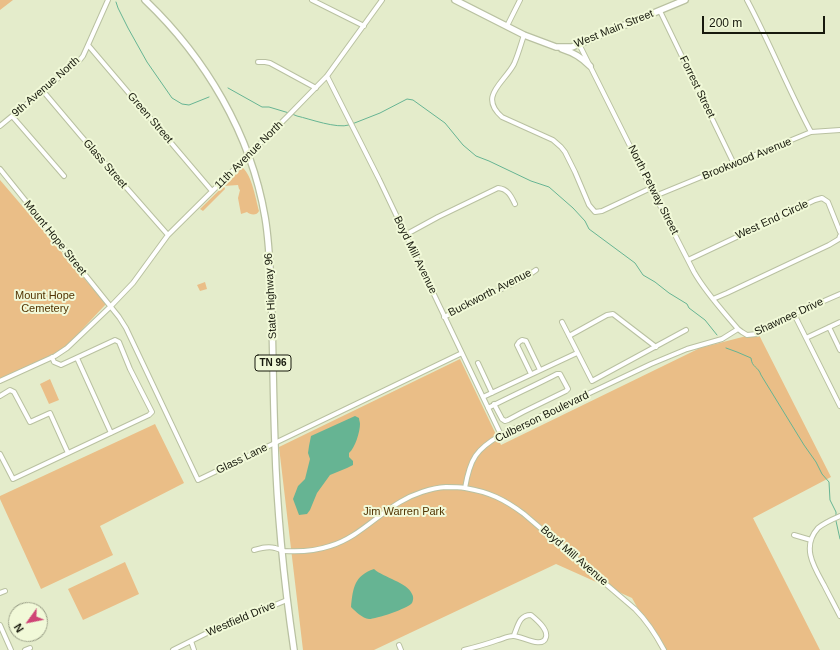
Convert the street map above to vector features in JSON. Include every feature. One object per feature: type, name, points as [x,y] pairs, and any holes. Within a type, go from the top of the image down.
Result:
[{"type":"main road","name":"State Highway 96","points":[[145,0],[184,40],[221,95],[240,132],[256,180],[265,217],[270,258],[277,492],[287,600],[294,650]]},
{"type":"main road","name":"West Main Street","points":[[455,0],[524,35],[556,47],[572,47],[685,0]]},
{"type":"main road","points":[[556,47],[583,59],[590,66]]},
{"type":"street","name":"9th Avenue North","points":[[0,126],[79,61],[83,56],[108,0]]},
{"type":"street","points":[[312,0],[364,26]]},
{"type":"street","name":"11th Avenue North","points":[[0,381],[52,357],[67,348],[111,306],[133,283],[168,236],[327,76],[382,0]]},
{"type":"street","points":[[507,26],[520,0]]},
{"type":"street","points":[[747,0],[811,132]]},
{"type":"street","name":"Forrest Street","points":[[660,11],[734,164]]},
{"type":"street","points":[[524,35],[513,65],[495,90],[492,97],[493,106],[496,112],[502,117],[553,140],[561,147],[575,172],[589,205],[595,212],[602,211],[651,188]]},
{"type":"street","name":"North Petway Street","points":[[579,44],[700,283],[738,329]]},
{"type":"street","name":"Green Street","points":[[88,45],[212,191]]},
{"type":"street","points":[[258,62],[270,63],[316,88]]},
{"type":"street","name":"Boyd Mill Avenue","points":[[327,76],[349,118],[501,435]]},
{"type":"street","name":"Glass Street","points":[[43,91],[168,236]]},
{"type":"street","points":[[12,116],[64,176]]},
{"type":"street","name":"Brookwood Avenue","points":[[655,196],[811,132],[840,130]]},
{"type":"street","name":"Mount Hope Street","points":[[0,169],[111,306]]},
{"type":"street","points":[[405,235],[498,188],[505,190],[515,204]]},
{"type":"street","name":"West End Circle","points":[[688,260],[822,198],[828,202],[840,232]]},
{"type":"street","points":[[712,299],[828,245],[839,239],[840,236]]},
{"type":"street","name":"Buckworth Avenue","points":[[444,317],[526,277],[536,270]]},
{"type":"street","name":"Shawnee Drive","points":[[738,329],[747,334],[757,334],[794,314],[840,294]]},
{"type":"street","name":"Glass Lane","points":[[111,306],[126,328],[198,480],[462,353]]},
{"type":"street","points":[[569,336],[607,315],[613,314],[656,347]]},
{"type":"street","points":[[794,314],[840,406]]},
{"type":"street","points":[[562,322],[592,381],[686,330]]},
{"type":"street","points":[[806,338],[840,322]]},
{"type":"street","points":[[829,327],[840,350]]},
{"type":"street","name":"Culberson Boulevard","points":[[465,488],[471,463],[477,453],[484,446],[501,435],[666,358],[687,349],[722,339],[738,329]]},
{"type":"street","points":[[0,454],[13,479],[149,415],[152,412],[118,342],[115,340],[61,365],[54,362],[52,357]]},
{"type":"street","points":[[531,374],[517,345],[518,342],[522,340],[526,341],[540,370]]},
{"type":"street","points":[[483,397],[577,353]]},
{"type":"street","points":[[77,358],[111,433]]},
{"type":"street","points":[[478,364],[492,393]]},
{"type":"street","points":[[488,408],[494,404],[557,374],[560,374],[568,389],[566,392],[505,421],[502,419],[494,404]]},
{"type":"street","points":[[0,396],[10,390],[14,392],[30,422],[50,413],[68,453]]},
{"type":"street","points":[[254,550],[269,547],[282,550],[302,551],[319,549],[336,544],[361,530],[399,502],[410,497],[428,490],[446,487],[465,488]]},
{"type":"street","name":"Boyd Mill Avenue","points":[[465,488],[489,493],[512,504],[635,609],[648,623],[664,650]]},
{"type":"street","points":[[840,516],[819,528],[811,540],[810,549],[811,560],[815,570],[840,616]]},
{"type":"street","points":[[794,535],[811,540]]},
{"type":"street","points":[[0,593],[5,591]]},
{"type":"street","name":"Westfield Drive","points":[[173,650],[205,634],[287,600]]},
{"type":"street","points":[[464,650],[514,635],[536,644],[541,643],[547,636],[544,628],[531,615],[526,615],[522,618],[514,635]]},
{"type":"street","points":[[0,625],[11,650]]},
{"type":"street","points":[[191,641],[194,650]]},
{"type":"street","points":[[399,645],[401,650]]},
{"type":"street","points":[[25,650],[30,648]]},
{"type":"green space","points":[[0,0],[13,0],[0,10]]},
{"type":"green space","points":[[242,168],[246,172],[251,182],[259,211],[257,214],[250,214],[247,212],[241,214],[238,198],[240,190],[238,185],[224,186],[225,189],[203,211],[200,209]]},
{"type":"green space","name":"Mount Hope Cemetery","points":[[0,180],[106,304],[60,353],[0,379]]},
{"type":"green space","points":[[205,282],[207,289],[200,291],[197,285]]},
{"type":"green space","name":"Jim Warren Park","points":[[758,333],[831,477],[753,518],[820,650],[661,650],[632,598],[556,564],[374,650],[303,650],[279,447],[460,359],[501,445],[700,348]]},
{"type":"green space","points":[[50,379],[59,400],[49,404],[40,384]]},
{"type":"green space","points":[[155,424],[184,483],[100,526],[113,555],[41,589],[0,499],[0,496]]},
{"type":"green space","points":[[125,562],[139,594],[83,620],[68,589]]},
{"type":"shaded area","points":[[355,416],[359,418],[360,424],[357,440],[349,453],[349,457],[353,461],[353,465],[330,475],[317,493],[307,514],[299,515],[293,499],[298,486],[305,479],[310,459],[308,453],[311,436]]},
{"type":"shaded area","points":[[374,569],[405,586],[413,596],[412,603],[398,611],[373,619],[364,617],[355,611],[351,607],[354,588],[358,579],[362,575]]},
{"type":"waterway","points":[[116,2],[128,28],[147,62],[172,98],[182,104],[189,105],[209,97]]},
{"type":"waterway","points":[[228,88],[262,107],[269,107],[289,113]]},
{"type":"waterway","points":[[352,124],[380,113],[407,99],[413,100],[445,123],[463,145],[476,156],[531,181],[549,187],[573,208],[585,221],[589,229],[635,263],[643,275],[687,304],[689,308],[705,320],[717,335]]},
{"type":"waterway","points":[[292,114],[331,125],[349,125]]},
{"type":"waterway","points":[[726,348],[751,358],[753,364],[760,372],[822,474],[829,482],[830,500],[836,515]]},
{"type":"waterway","points":[[836,521],[840,539]]}]
